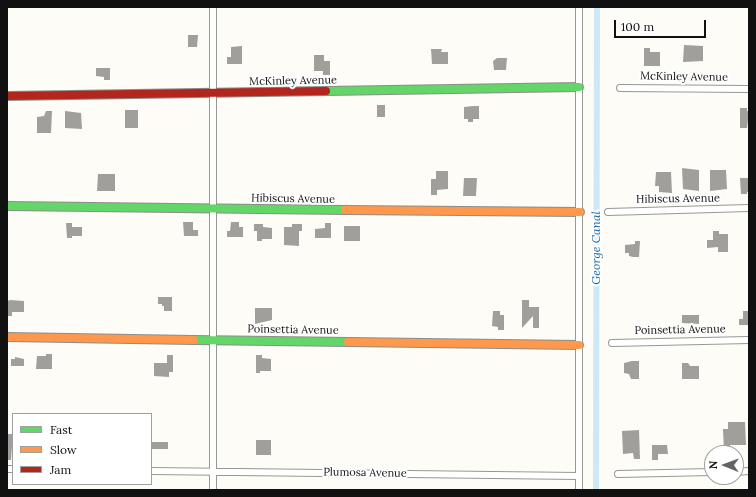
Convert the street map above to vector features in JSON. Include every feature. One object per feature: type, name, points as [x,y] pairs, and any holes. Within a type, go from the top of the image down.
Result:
[{"type":"street","points":[[213,7],[213,490]]},
{"type":"street","points":[[579,7],[579,490]]},
{"type":"street","name":"McKinley Avenue","points":[[7,96],[579,87]]},
{"type":"street","name":"McKinley Avenue","points":[[620,88],[749,89]]},
{"type":"street","name":"Hibiscus Avenue","points":[[7,206],[580,212]]},
{"type":"street","name":"Hibiscus Avenue","points":[[608,212],[749,208]]},
{"type":"street","name":"Poinsettia Avenue","points":[[7,337],[579,345]]},
{"type":"street","name":"Poinsettia Avenue","points":[[612,343],[749,340]]},
{"type":"street","name":"Plumosa Avenue","points":[[152,471],[579,476]]},
{"type":"street","points":[[618,474],[704,472]]},
{"type":"building","points":[[188,35],[198,35],[197,47],[188,47]]},
{"type":"building","points":[[684,45],[703,46],[703,61],[683,62]]},
{"type":"building","points":[[242,46],[242,64],[227,64],[227,57],[231,57],[231,47]]},
{"type":"building","points":[[644,48],[650,48],[650,52],[660,52],[660,66],[644,66]]},
{"type":"building","points":[[431,49],[442,49],[441,52],[448,52],[448,64],[432,64]]},
{"type":"building","points":[[314,55],[324,55],[324,61],[330,61],[330,75],[323,75],[323,71],[314,71]]},
{"type":"building","points":[[497,58],[507,58],[506,70],[494,70],[493,61]]},
{"type":"building","points":[[96,68],[110,68],[110,80],[104,80],[104,77],[96,76]]},
{"type":"building","points":[[377,105],[385,105],[385,117],[377,117]]},
{"type":"building","points":[[479,106],[479,119],[473,119],[473,122],[468,122],[468,119],[464,119],[464,107]]},
{"type":"building","points":[[740,108],[747,108],[747,111],[749,111],[747,128],[740,128]]},
{"type":"building","points":[[125,110],[138,110],[138,128],[125,128]]},
{"type":"building","points":[[46,111],[52,111],[51,133],[37,133],[37,117],[44,116]]},
{"type":"building","points":[[65,111],[81,113],[82,129],[65,128]]},
{"type":"building","points":[[682,168],[699,170],[699,191],[683,189]]},
{"type":"building","points":[[710,170],[726,170],[727,189],[710,191]]},
{"type":"building","points":[[436,171],[448,171],[448,189],[437,190],[437,195],[431,195],[431,179],[436,179]]},
{"type":"building","points":[[656,172],[671,172],[672,193],[659,192],[659,186],[655,186]]},
{"type":"building","points":[[98,174],[115,174],[115,191],[97,191]]},
{"type":"building","points":[[464,178],[477,178],[476,196],[463,196]]},
{"type":"building","points":[[740,178],[748,178],[749,192],[747,192],[747,194],[741,194]]},
{"type":"building","points":[[183,222],[193,222],[193,230],[198,230],[198,236],[184,236]]},
{"type":"building","points":[[231,222],[239,222],[239,227],[243,227],[243,237],[227,237],[227,231],[230,231]]},
{"type":"building","points":[[66,223],[72,223],[72,227],[82,227],[82,236],[72,236],[72,238],[67,238]]},
{"type":"building","points":[[325,223],[331,223],[331,238],[315,238],[315,229],[325,228]]},
{"type":"building","points":[[254,224],[263,224],[263,227],[272,228],[272,239],[262,239],[262,241],[257,241],[257,231],[254,231]]},
{"type":"building","points":[[292,224],[302,224],[302,231],[299,231],[299,246],[284,245],[284,227],[292,227]]},
{"type":"building","points":[[344,226],[360,226],[360,241],[344,241]]},
{"type":"building","points":[[713,231],[719,231],[719,234],[728,234],[728,252],[718,252],[718,247],[707,248],[707,240],[713,240]]},
{"type":"building","points":[[635,241],[640,241],[639,257],[629,256],[629,253],[625,253],[625,245],[635,244]]},
{"type":"building","points":[[158,297],[172,297],[172,311],[164,311],[164,306],[162,306],[162,304],[158,304]]},
{"type":"building","points":[[522,300],[529,300],[529,307],[539,307],[539,328],[533,328],[533,316],[522,328]]},
{"type":"building","points":[[7,301],[24,301],[24,312],[12,312],[12,316],[7,316]]},
{"type":"building","points":[[255,308],[272,308],[272,320],[255,324]]},
{"type":"building","points":[[493,311],[500,311],[500,315],[504,315],[504,330],[498,330],[498,327],[492,326]]},
{"type":"building","points":[[743,311],[749,311],[749,325],[739,325],[739,319],[743,319]]},
{"type":"building","points":[[682,315],[699,315],[699,324],[682,323]]},
{"type":"building","points":[[46,354],[52,354],[52,369],[36,369],[37,356],[46,356]]},
{"type":"building","points":[[167,355],[173,355],[173,372],[169,372],[169,377],[154,376],[154,363],[167,363]]},
{"type":"building","points":[[256,355],[262,355],[262,358],[271,359],[271,371],[260,371],[260,373],[256,373]]},
{"type":"building","points":[[15,357],[24,359],[24,366],[11,366],[11,359],[15,359]]},
{"type":"building","points":[[639,361],[639,379],[631,379],[629,374],[624,373],[624,363]]},
{"type":"building","points":[[682,363],[688,363],[690,366],[699,366],[699,379],[682,379]]},
{"type":"building","points":[[728,422],[745,422],[746,445],[724,445],[723,429],[728,429]]},
{"type":"building","points":[[639,430],[640,459],[634,459],[633,453],[623,454],[622,431]]},
{"type":"building","points":[[7,434],[12,434],[11,460],[7,460]]},
{"type":"building","points":[[256,440],[271,440],[271,455],[256,455]]},
{"type":"building","points":[[152,442],[168,442],[168,449],[152,449]]},
{"type":"building","points":[[652,445],[667,445],[668,454],[658,454],[658,460],[652,460]]},
{"type":"waterway","name":"George Canal","points":[[596,490],[597,7]]},
{"type":"traffic: fast","points":[[326,91],[579,87]]},
{"type":"traffic: fast","points":[[7,206],[345,210]]},
{"type":"traffic: fast","points":[[194,340],[348,342]]},
{"type":"traffic: slow","points":[[345,210],[580,212]]},
{"type":"traffic: slow","points":[[7,337],[194,340]]},
{"type":"traffic: slow","points":[[348,342],[579,345]]},
{"type":"traffic: jam","points":[[7,96],[326,91]]}]
